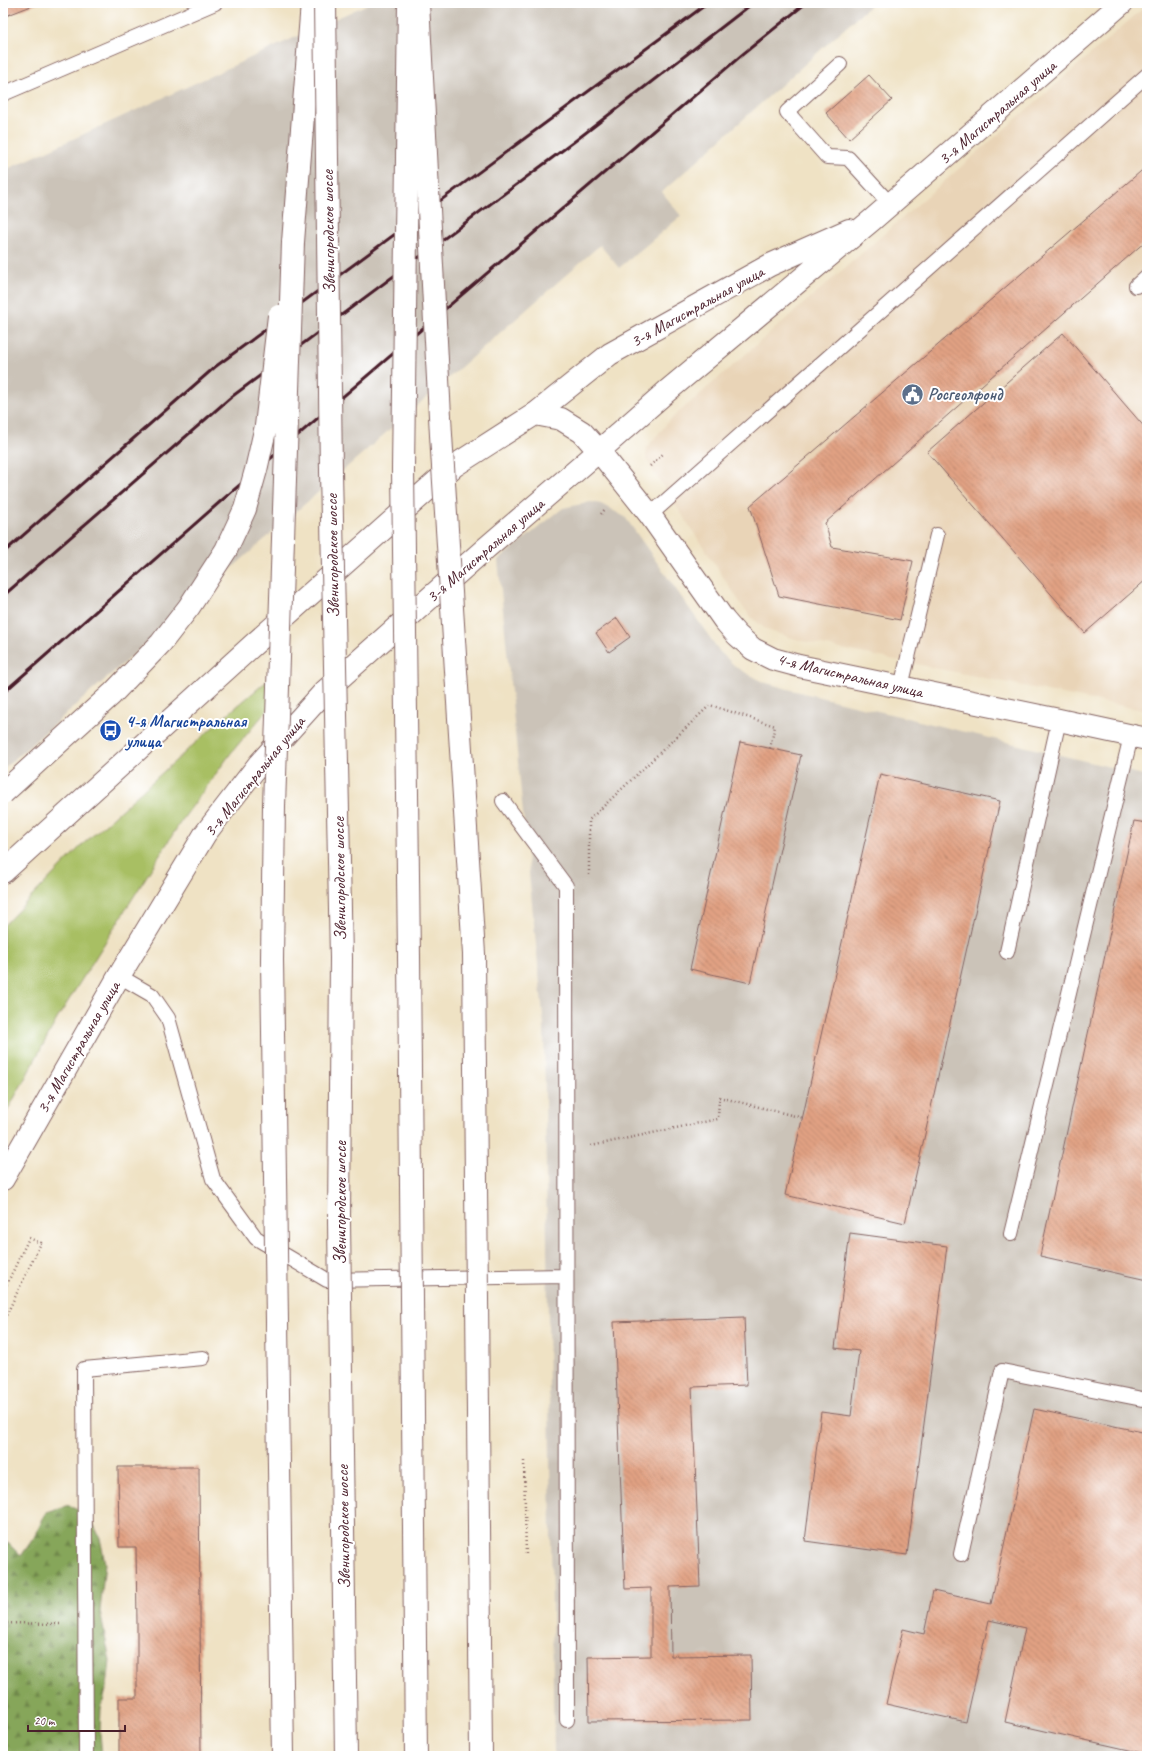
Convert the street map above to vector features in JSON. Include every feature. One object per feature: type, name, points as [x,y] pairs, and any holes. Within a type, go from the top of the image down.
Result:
[{"type":"main road","points":[[283,1756],[272,960],[275,798],[293,242],[312,3]]},
{"type":"main road","name":"Звенигородское шоссе","points":[[325,3],[331,471],[341,958],[339,1221],[346,1756]]},
{"type":"main road","points":[[409,3],[403,469],[416,1756]]},
{"type":"main road","points":[[418,3],[437,380],[474,954],[481,1756]]},
{"type":"main road","name":"3-я Магистральная улица","points":[[3,1179],[118,976],[205,834],[259,764],[324,692],[486,548],[600,451],[666,392],[872,220],[1122,3]]},
{"type":"main road","name":"3-я Магистральная улица","points":[[3,872],[247,650],[454,466],[535,414],[610,354],[770,265],[872,220]]},
{"type":"main road","points":[[3,793],[112,694],[161,643],[189,607],[226,550],[245,509],[266,426],[276,328],[293,242]]},
{"type":"main road","points":[[535,414],[561,419],[582,432],[600,451]]},
{"type":"main road","name":"4-я Магистральная улица","points":[[600,451],[650,515],[724,620],[753,649],[773,659],[799,666],[1139,738]]},
{"type":"lane","points":[[3,94],[199,7],[215,3]]},
{"type":"lane","points":[[840,64],[787,112],[827,156],[848,158],[890,204]]},
{"type":"lane","points":[[650,515],[1147,75]]},
{"type":"lane","points":[[1136,286],[1147,276]]},
{"type":"lane","points":[[901,688],[937,535]]},
{"type":"lane","points":[[1007,952],[1059,720]]},
{"type":"lane","points":[[1012,1234],[1139,738]]},
{"type":"lane","points":[[504,801],[566,886],[566,1720]]},
{"type":"lane","points":[[118,976],[152,995],[168,1018],[213,1179],[256,1238],[327,1280],[566,1276]]},
{"type":"lane","points":[[86,1756],[84,1369],[203,1358]]},
{"type":"lane","points":[[961,1554],[1002,1371],[1147,1400]]},
{"type":"path","points":[[650,466],[663,454]]},
{"type":"path","points":[[601,514],[606,508]]},
{"type":"path","points":[[589,876],[589,820],[710,705],[775,726],[770,748]]},
{"type":"path","points":[[589,1146],[718,1119],[719,1097],[803,1118]]},
{"type":"path","points":[[3,1292],[29,1238],[41,1243],[3,1322]]},
{"type":"path","points":[[524,1461],[526,1556]]},
{"type":"path","points":[[3,1623],[85,1625]]},
{"type":"shaded area","points":[[370,3],[873,3],[662,192],[681,216],[619,268],[600,245],[3,769],[3,171]]},
{"type":"shaded area","points":[[1147,5],[1147,711],[802,641],[767,630],[753,619],[743,607],[650,466],[646,459],[646,448],[670,420]]},
{"type":"shaded area","points":[[591,502],[601,504],[625,517],[720,652],[737,668],[763,682],[1147,776],[1147,1756],[554,1756],[544,1025],[498,560],[563,508]]},
{"type":"green space","points":[[267,681],[272,687],[274,702],[231,753],[180,823],[57,1019],[3,1119],[3,926],[82,845],[223,718]]},
{"type":"green space","points":[[69,1505],[90,1517],[100,1538],[105,1563],[100,1611],[110,1661],[107,1686],[101,1709],[100,1733],[102,1756],[3,1756],[3,1538],[21,1556],[35,1536],[46,1512]]},
{"type":"building","points":[[3,3],[39,3],[3,17]]},
{"type":"building","points":[[869,75],[892,100],[849,139],[826,113]]},
{"type":"building","points":[[1147,166],[1147,240],[825,523],[832,547],[913,561],[900,620],[779,596],[750,506]]},
{"type":"building","points":[[1063,333],[1147,430],[1147,579],[1085,633],[927,452]]},
{"type":"building","points":[[617,618],[630,637],[609,652],[596,633]]},
{"type":"building","points":[[740,742],[801,755],[750,983],[690,969]]},
{"type":"building","points":[[880,774],[1000,801],[905,1223],[785,1195]]},
{"type":"building","points":[[1134,821],[1147,823],[1147,1280],[1040,1256]]},
{"type":"building","points":[[850,1233],[947,1246],[907,1555],[805,1541],[821,1412],[851,1416],[859,1351],[835,1348]]},
{"type":"building","points":[[744,1317],[747,1385],[692,1387],[700,1586],[670,1587],[671,1656],[751,1655],[752,1720],[589,1721],[588,1657],[651,1656],[651,1588],[625,1589],[614,1322]]},
{"type":"building","points":[[1034,1409],[1147,1433],[1147,1754],[1005,1722],[1025,1628],[989,1620],[966,1722],[886,1704],[903,1629],[924,1634],[933,1591],[991,1604]]},
{"type":"building","points":[[118,1467],[199,1467],[201,1756],[119,1756],[119,1698],[137,1698],[137,1623],[136,1547],[119,1547]]},
{"type":"railway","points":[[3,553],[215,367],[708,3]]},
{"type":"railway","points":[[3,596],[230,398],[575,141],[753,3]]},
{"type":"railway","points":[[3,693],[221,501],[743,54],[806,3]]},
{"type":"place","name":"Росгеолфонд","points":[[913,394]]},
{"type":"place","name":"4-я Магистральная улица","points":[[111,731]]}]
